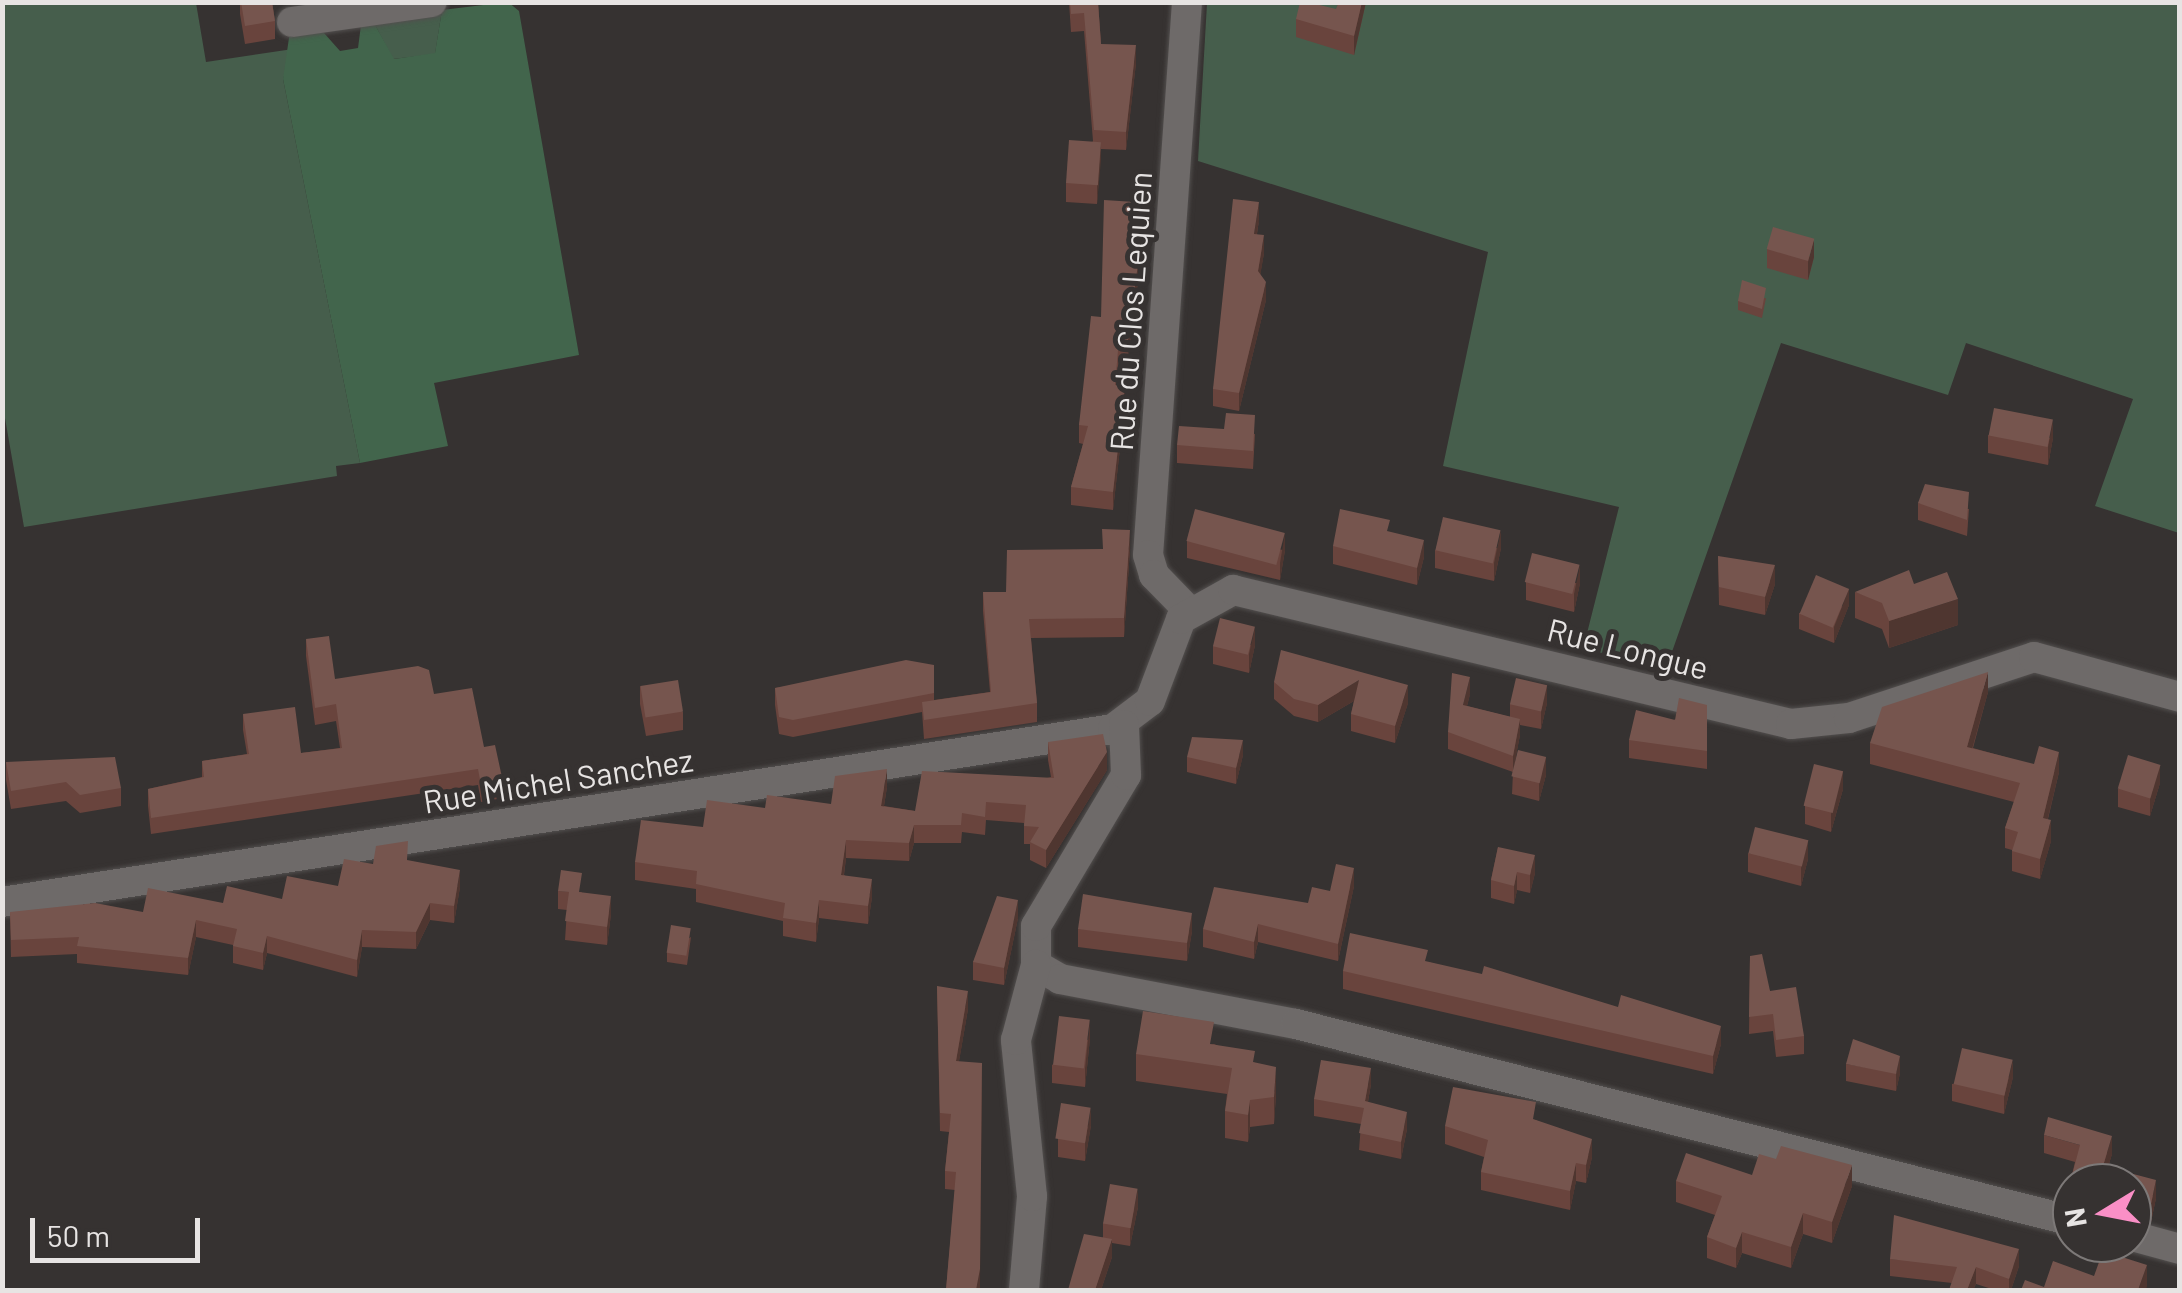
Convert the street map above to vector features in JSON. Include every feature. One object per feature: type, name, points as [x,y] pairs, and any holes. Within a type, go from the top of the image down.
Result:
[{"type":"street","points":[[292,22],[432,2]]},
{"type":"street","name":"Rue du Clos Lequien","points":[[1187,2],[1148,555],[1154,575],[1188,610]]},
{"type":"street","name":"Rue Longue","points":[[1188,610],[1221,592],[1260,592],[1792,724],[1849,718],[2034,657],[2180,697]]},
{"type":"street","points":[[1024,1290],[1032,1196],[1016,1040],[1036,965],[1036,926],[1126,775],[1124,726],[1150,701],[1188,610]]},
{"type":"street","name":"Rue Michel Sanchez","points":[[2,902],[1124,726]]},
{"type":"street","points":[[1036,965],[1060,979],[1296,1024],[2052,1216]]},
{"type":"street","points":[[2152,1241],[2180,1249]]},
{"type":"green space","points":[[508,2],[519,11],[579,355],[434,383],[448,446],[360,463],[283,79],[290,31],[324,33],[340,51],[358,48],[361,25],[374,23],[394,59],[435,53],[442,10]]},
{"type":"green space","points":[[2,3],[196,3],[206,62],[293,49],[283,79],[360,463],[336,466],[337,476],[24,527],[2,401]]},
{"type":"green space","points":[[1207,3],[2179,3],[2179,533],[2095,506],[2133,399],[1966,343],[1948,395],[1781,343],[1667,666],[1583,649],[1619,507],[1443,466],[1488,252],[1198,161]]},
{"type":"green space","points":[[442,10],[435,54],[393,59],[374,23]]},
{"type":"building","points":[[241,2],[272,2],[275,21],[245,26]]},
{"type":"building","points":[[1070,2],[1098,2],[1101,44],[1136,45],[1126,132],[1094,130],[1084,13],[1071,14]]},
{"type":"building","points":[[1300,2],[1336,9],[1339,2],[1362,2],[1354,36],[1296,19]]},
{"type":"building","points":[[1069,140],[1101,142],[1098,185],[1066,183]]},
{"type":"building","points":[[1233,199],[1259,202],[1254,234],[1264,235],[1258,271],[1266,282],[1239,393],[1213,389]]},
{"type":"building","points":[[1104,200],[1135,202],[1138,264],[1128,340],[1119,339],[1115,385],[1125,386],[1113,492],[1071,487],[1088,426],[1079,425],[1091,316],[1101,317]]},
{"type":"building","points":[[1773,227],[1814,239],[1808,261],[1767,249]]},
{"type":"building","points":[[1742,280],[1766,288],[1762,309],[1738,301]]},
{"type":"building","points":[[1994,408],[2053,419],[2048,447],[1989,435]]},
{"type":"building","points":[[1226,413],[1255,415],[1253,451],[1177,445],[1179,426],[1224,429]]},
{"type":"building","points":[[1925,484],[1969,492],[1967,520],[1918,503]]},
{"type":"building","points":[[1195,509],[1285,533],[1276,565],[1186,541]]},
{"type":"building","points":[[1340,509],[1390,520],[1387,531],[1424,540],[1417,568],[1333,546]]},
{"type":"building","points":[[1443,517],[1500,530],[1493,563],[1435,550]]},
{"type":"building","points":[[1102,529],[1130,530],[1124,618],[1029,619],[1037,703],[924,720],[922,702],[991,692],[983,592],[1006,592],[1007,550],[1103,549]]},
{"type":"building","points":[[1532,553],[1580,565],[1572,594],[1525,582]]},
{"type":"building","points":[[1718,556],[1775,565],[1765,597],[1719,587]]},
{"type":"building","points":[[1909,570],[1914,584],[1947,572],[1958,599],[1889,621],[1882,603],[1855,592]]},
{"type":"building","points":[[1816,575],[1849,589],[1833,628],[1800,614]]},
{"type":"building","points":[[1220,618],[1255,627],[1248,655],[1213,646]]},
{"type":"building","points":[[329,636],[335,679],[418,666],[429,670],[434,694],[472,688],[484,747],[495,745],[503,782],[481,785],[478,769],[151,818],[148,789],[204,777],[202,761],[249,754],[243,714],[295,707],[301,753],[342,748],[336,704],[315,708],[306,639]]},
{"type":"building","points":[[1281,650],[1408,685],[1395,726],[1351,714],[1359,680],[1318,705],[1294,699],[1274,682]]},
{"type":"building","points":[[906,660],[934,665],[934,693],[793,720],[779,717],[775,688]]},
{"type":"building","points":[[1988,672],[1967,747],[2034,764],[2039,746],[2059,752],[2043,818],[2051,820],[2040,859],[2012,851],[2018,832],[2005,828],[2020,783],[1870,743],[1882,707]]},
{"type":"building","points":[[1452,673],[1470,677],[1463,705],[1520,719],[1513,756],[1448,732]]},
{"type":"building","points":[[1516,678],[1547,685],[1541,712],[1510,704]]},
{"type":"building","points":[[678,680],[683,712],[645,718],[640,686]]},
{"type":"building","points":[[1679,698],[1707,705],[1707,751],[1629,740],[1636,710],[1675,720]]},
{"type":"building","points":[[1103,734],[1107,752],[1046,850],[1030,842],[1039,827],[1024,826],[1026,805],[986,802],[985,817],[962,813],[961,825],[914,825],[909,843],[846,840],[841,875],[872,879],[868,906],[819,900],[816,923],[783,918],[785,903],[696,884],[697,871],[635,862],[641,820],[703,827],[707,800],[765,808],[767,795],[831,804],[835,776],[887,769],[881,806],[915,811],[922,771],[1054,778],[1048,742]]},
{"type":"building","points":[[1192,737],[1243,740],[1236,768],[1187,757]]},
{"type":"building","points":[[1518,750],[1546,757],[1540,783],[1511,776]]},
{"type":"building","points":[[2128,755],[2161,765],[2150,798],[2118,788]]},
{"type":"building","points":[[115,757],[121,788],[80,795],[66,782],[11,791],[6,762]]},
{"type":"building","points":[[1814,764],[1843,771],[1833,813],[1804,806]]},
{"type":"building","points":[[1755,827],[1808,840],[1802,867],[1748,853]]},
{"type":"building","points":[[408,841],[407,860],[460,870],[454,906],[430,903],[416,932],[362,930],[357,960],[267,936],[263,953],[233,946],[237,929],[196,920],[188,958],[77,946],[79,937],[11,940],[10,912],[95,903],[143,912],[148,888],[223,903],[227,886],[282,899],[287,876],[338,886],[344,859],[373,864],[376,846]]},
{"type":"building","points":[[1498,847],[1535,855],[1530,875],[1517,872],[1514,886],[1491,880]]},
{"type":"building","points":[[1336,864],[1354,868],[1338,944],[1258,924],[1254,942],[1203,929],[1214,887],[1308,903],[1312,887],[1330,891]]},
{"type":"building","points":[[561,870],[582,873],[579,892],[611,896],[607,927],[565,921],[569,892],[558,891]]},
{"type":"building","points":[[1083,894],[1192,913],[1187,943],[1078,929]]},
{"type":"building","points":[[997,896],[1018,900],[1004,968],[973,962]]},
{"type":"building","points":[[671,925],[691,928],[686,956],[667,953]]},
{"type":"building","points":[[1350,933],[1428,950],[1425,961],[1482,974],[1484,966],[1618,1007],[1621,995],[1721,1026],[1713,1056],[1343,971]]},
{"type":"building","points":[[1762,954],[1770,991],[1796,987],[1804,1036],[1776,1040],[1773,1014],[1749,1017],[1750,956]]},
{"type":"building","points":[[937,986],[968,991],[956,1061],[982,1063],[980,1269],[976,1290],[946,1290],[956,1172],[945,1171],[951,1114],[940,1113]]},
{"type":"building","points":[[1143,1011],[1214,1022],[1210,1044],[1255,1051],[1253,1062],[1276,1067],[1274,1097],[1250,1100],[1248,1115],[1225,1111],[1232,1068],[1136,1054]]},
{"type":"building","points":[[1059,1016],[1090,1020],[1084,1068],[1053,1065]]},
{"type":"building","points":[[1853,1039],[1900,1056],[1896,1074],[1846,1064]]},
{"type":"building","points":[[1962,1048],[2013,1060],[2004,1096],[1954,1084]]},
{"type":"building","points":[[1321,1060],[1371,1068],[1365,1101],[1407,1112],[1401,1142],[1359,1133],[1364,1108],[1314,1099]]},
{"type":"building","points":[[1453,1087],[1536,1102],[1533,1119],[1592,1139],[1586,1165],[1576,1163],[1570,1191],[1481,1172],[1488,1140],[1445,1126]]},
{"type":"building","points":[[1061,1103],[1091,1108],[1085,1143],[1055,1139]]},
{"type":"building","points":[[2048,1117],[2112,1136],[2104,1163],[2075,1163],[2080,1145],[2044,1135]]},
{"type":"building","points":[[1781,1146],[1852,1165],[1832,1222],[1803,1213],[1791,1247],[1742,1232],[1736,1248],[1707,1237],[1722,1196],[1676,1181],[1686,1153],[1752,1175],[1759,1154],[1776,1159]]},
{"type":"building","points":[[1110,1184],[1138,1189],[1131,1228],[1103,1223]]},
{"type":"building","points":[[1894,1215],[2019,1249],[2009,1279],[1976,1267],[1967,1290],[1949,1290],[1957,1267],[1890,1259]]},
{"type":"building","points":[[1084,1234],[1112,1239],[1095,1290],[1068,1290]]},
{"type":"building","points":[[2052,1263],[2094,1276],[2099,1263],[2147,1265],[2138,1290],[2021,1290],[2025,1280],[2044,1287]]}]
